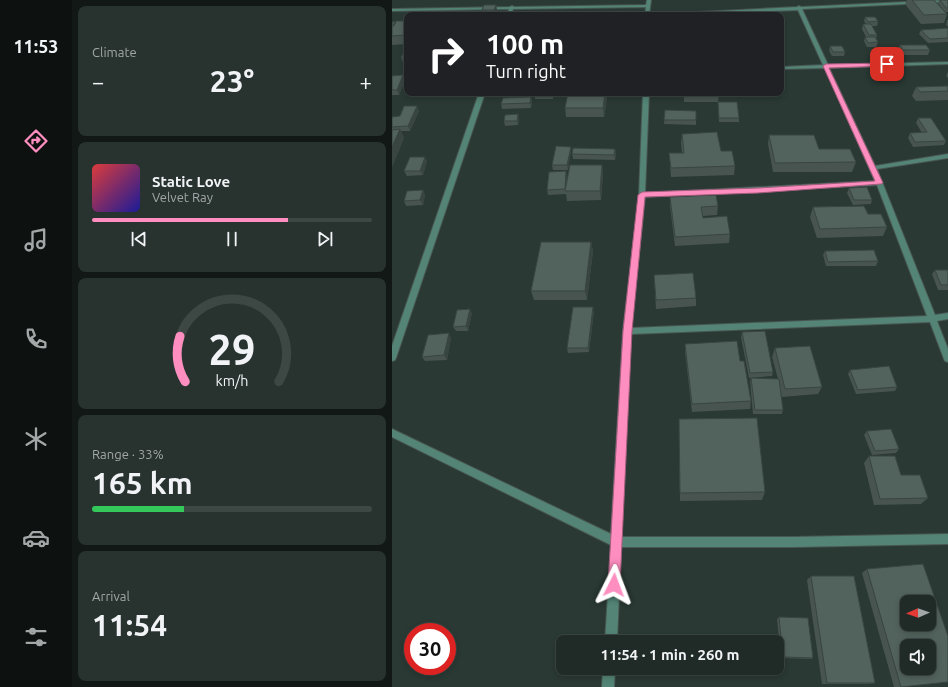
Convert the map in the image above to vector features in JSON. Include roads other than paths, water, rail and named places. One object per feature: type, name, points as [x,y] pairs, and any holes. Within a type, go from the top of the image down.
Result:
[{"type":"street","points":[[540,7],[542,0]]},
{"type":"street","points":[[647,12],[649,0]]},
{"type":"street","points":[[700,12],[783,6],[799,8],[881,2],[948,1]]},
{"type":"street","points":[[392,10],[440,7],[648,6]]},
{"type":"street","points":[[510,12],[512,7]]},
{"type":"street","points":[[799,8],[873,168],[948,359]]},
{"type":"street","points":[[784,68],[948,63]]},
{"type":"street","points":[[392,358],[481,96]]},
{"type":"street","points":[[611,635],[627,331],[642,195],[646,96]]},
{"type":"street","points":[[873,168],[948,156]]},
{"type":"street","points":[[642,195],[879,183]]},
{"type":"street","points":[[627,331],[932,318],[948,316]]},
{"type":"street","points":[[392,432],[616,542],[793,542],[948,539]]},
{"type":"street","points":[[608,687],[609,675]]}]
